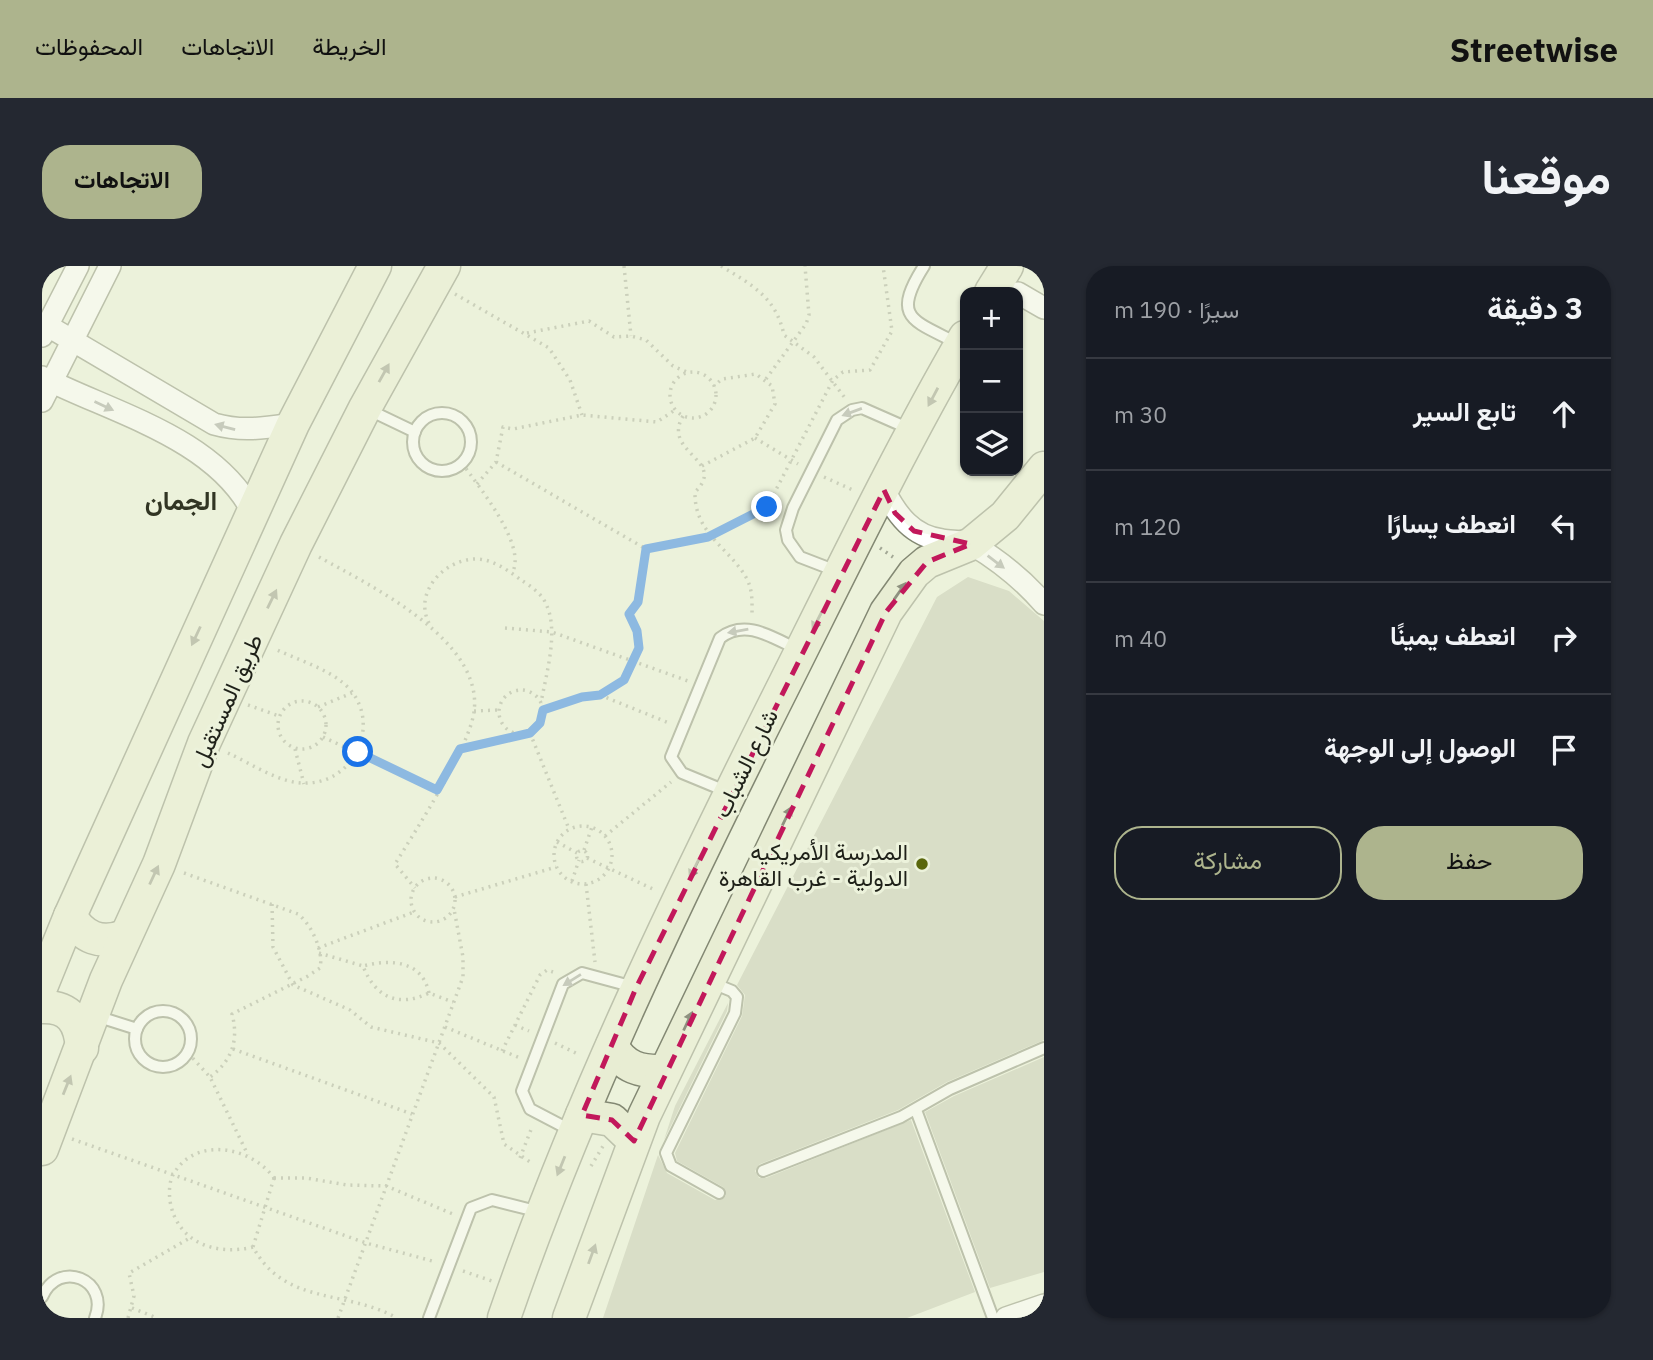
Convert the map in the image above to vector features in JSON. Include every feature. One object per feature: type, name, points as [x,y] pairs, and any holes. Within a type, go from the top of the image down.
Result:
[{"type":"street","points":[[78,266],[45,331],[72,340],[214,424],[254,430],[293,424]]},
{"type":"street","points":[[42,401],[47,380],[72,340],[110,266]]},
{"type":"street","points":[[42,985],[70,916],[293,424],[375,266]]},
{"type":"street","name":"طريق المستقبل","points":[[46,1140],[125,936],[159,864],[204,743],[296,544],[365,408],[439,274]]},
{"type":"street","points":[[1006,285],[1044,308]]},
{"type":"street","name":"شارع الشباب","points":[[509,1303],[542,1213],[573,1174],[579,1124],[636,988],[801,651],[960,347]]},
{"type":"street","points":[[47,380],[202,454],[229,477],[253,513]]},
{"type":"street","points":[[569,1318],[622,1145],[664,1071],[886,612],[914,573],[927,562],[971,544],[1005,516],[1044,468]]},
{"type":"street","points":[[884,490],[895,513],[914,531],[938,540],[971,544],[1042,594]]},
{"type":"street","points":[[70,916],[75,925],[92,938],[114,940],[125,936]]},
{"type":"street","points":[[42,1007],[52,1006],[70,1013],[78,1023],[82,1048]]},
{"type":"street","points":[[608,1056],[619,1058],[631,1067],[646,1072],[664,1071]]},
{"type":"street","points":[[579,1124],[612,1120],[622,1145]]},
{"type":"street","points":[[1006,1318],[1044,1305]]},
{"type":"lane","points":[[924,266],[909,291],[908,310],[916,322],[960,340]]},
{"type":"lane","points":[[365,408],[415,432]]},
{"type":"lane","points":[[841,573],[800,557],[793,550],[786,530],[793,508],[837,420],[852,410],[871,410],[915,431]]},
{"type":"lane","points":[[442,413],[458,418],[469,431],[470,440],[467,457],[462,463],[455,468],[438,471],[423,464],[414,449],[415,432],[419,424],[442,413]]},
{"type":"lane","points":[[730,793],[682,773],[671,757],[720,638],[735,629],[752,629],[801,651]]},
{"type":"lane","points":[[579,1124],[537,1114],[524,1101],[522,1091],[563,984],[582,973],[636,988]]},
{"type":"lane","points":[[707,981],[732,991],[737,1005],[667,1153],[671,1166],[719,1193]]},
{"type":"lane","points":[[166,1010],[176,1013],[189,1026],[191,1044],[188,1053],[182,1060],[165,1068],[147,1063],[136,1047],[136,1029],[148,1014],[166,1010]]},
{"type":"lane","points":[[93,1015],[136,1029]]},
{"type":"lane","points":[[763,1171],[916,1110],[950,1088],[1044,1048]]},
{"type":"lane","points":[[916,1110],[993,1318]]},
{"type":"lane","points":[[429,1318],[471,1208],[492,1200],[542,1213]]},
{"type":"lane","points":[[42,1297],[52,1282],[68,1276],[77,1277],[92,1286],[96,1294],[98,1303],[95,1318]]},
{"type":"lane","points":[[42,1311],[44,1318]]},
{"type":"path","points":[[624,266],[631,336]]},
{"type":"path","points":[[721,266],[760,289],[776,310],[784,335],[807,350],[833,380],[852,410]]},
{"type":"path","points":[[766,379],[809,315],[805,266]]},
{"type":"path","points":[[767,507],[833,380],[843,372],[870,370],[892,331],[883,266]]},
{"type":"path","points":[[439,274],[549,348],[570,380],[582,415]]},
{"type":"path","points":[[527,333],[580,321],[597,325],[604,333],[614,337],[631,336],[646,340],[673,366],[689,373],[699,373],[714,386],[716,399],[710,411],[692,419],[675,410],[671,403],[671,387],[676,380],[689,373]]},
{"type":"path","points":[[702,466],[755,438],[775,404],[772,386],[766,379],[746,373],[722,379],[714,386]]},
{"type":"path","points":[[477,484],[496,462],[503,427],[513,429],[582,415],[657,422],[675,410]]},
{"type":"path","points":[[683,416],[677,435],[702,466],[704,478],[695,498],[708,537],[747,579],[752,594],[752,629]]},
{"type":"path","points":[[496,462],[646,549],[708,537],[767,507],[793,508]]},
{"type":"path","points":[[462,463],[486,493],[516,554],[512,573]]},
{"type":"path","points":[[861,534],[914,573]]},
{"type":"path","points":[[296,544],[370,586],[430,626]]},
{"type":"path","points":[[543,710],[582,697],[600,695],[624,680],[635,662],[639,639],[629,614],[638,602],[646,549]]},
{"type":"path","points":[[415,888],[395,864],[460,749],[474,711],[473,689],[465,667],[430,626],[423,611],[424,597],[449,567],[460,561],[478,559],[493,562],[512,573],[545,602],[552,632],[541,703]]},
{"type":"path","points":[[505,628],[552,632],[700,685]]},
{"type":"path","points":[[204,743],[286,779],[304,784],[336,776],[349,766],[358,752],[364,722],[353,693],[328,674],[253,639]]},
{"type":"path","points":[[460,749],[515,734],[530,733],[540,723],[543,710],[537,696],[522,690],[506,695],[498,710],[502,725],[515,734]]},
{"type":"path","points":[[318,707],[353,693]]},
{"type":"path","points":[[600,695],[681,728]]},
{"type":"path","points":[[225,697],[279,716]]},
{"type":"path","points":[[295,749],[311,748],[323,737],[326,721],[318,707],[307,701],[296,701],[285,707],[279,716],[279,736],[295,749],[304,784]]},
{"type":"path","points":[[474,711],[498,710]]},
{"type":"path","points":[[530,733],[569,829]]},
{"type":"path","points":[[323,737],[437,790]]},
{"type":"path","points":[[605,836],[682,773]]},
{"type":"path","points":[[587,858],[584,850],[592,827]]},
{"type":"path","points":[[592,827],[605,836],[612,851],[609,868],[599,880],[586,884],[571,882],[556,867],[554,854],[557,842],[569,829],[592,827]]},
{"type":"path","points":[[557,842],[577,853],[579,860],[571,882]]},
{"type":"path","points":[[577,853],[584,850]]},
{"type":"path","points":[[579,860],[587,858],[678,901]]},
{"type":"path","points":[[159,864],[298,914],[309,923],[318,951],[320,968],[293,985],[232,1014],[235,1026],[233,1049],[220,1070],[210,1077]]},
{"type":"path","points":[[455,897],[556,867]]},
{"type":"path","points":[[338,1318],[454,1002],[464,967],[454,909],[455,897],[446,882],[429,878],[415,888],[411,896],[414,912],[421,919],[440,922],[454,909]]},
{"type":"path","points":[[586,884],[597,977]]},
{"type":"path","points":[[272,904],[273,947],[293,985],[350,1010],[371,1027],[439,1042],[494,1097],[504,1144],[520,1158],[573,1174],[601,1146],[622,1145]]},
{"type":"path","points":[[318,951],[414,912]]},
{"type":"path","points":[[318,951],[363,966],[385,961],[406,965],[422,976],[429,993]]},
{"type":"path","points":[[581,960],[594,957]]},
{"type":"path","points":[[363,966],[374,989],[391,999],[417,999],[429,993],[454,1002]]},
{"type":"path","points":[[502,1051],[540,975],[547,970],[560,971]]},
{"type":"path","points":[[515,1025],[542,1037],[608,1056]]},
{"type":"path","points":[[445,1027],[532,1063]]},
{"type":"path","points":[[233,1049],[412,1114]]},
{"type":"path","points":[[188,1053],[210,1077],[248,1155]]},
{"type":"path","points":[[520,1158],[537,1114]]},
{"type":"path","points":[[46,1140],[172,1176],[366,1243],[447,1265],[509,1303]]},
{"type":"path","points":[[253,1247],[219,1251],[190,1238],[179,1225],[172,1210],[169,1193],[172,1176],[180,1166],[201,1153],[226,1149],[248,1155],[267,1169],[274,1178]]},
{"type":"path","points":[[274,1178],[306,1178],[347,1185],[386,1186],[465,1218]]},
{"type":"path","points":[[274,1178],[253,1247],[267,1268],[299,1290],[345,1300],[397,1318]]},
{"type":"path","points":[[128,1318],[134,1296],[129,1273],[190,1238]]},
{"type":"path","points":[[132,1308],[157,1318]]},
{"type":"highlighted area","points":[[884,490],[895,513],[914,531],[971,544],[927,562],[886,612],[634,1141],[612,1120],[582,1115],[636,988]]},
{"type":"building","name":"المدرسة الأمريكيه الدولية - غرب القاهرة","points":[[968,577],[1009,591],[1044,621],[1044,1040],[947,1082],[898,1110],[760,1164],[755,1171],[759,1178],[766,1178],[911,1120],[975,1292],[907,1318],[603,1318],[658,1155],[667,1173],[715,1200],[726,1196],[723,1187],[677,1161],[675,1153],[742,1016],[745,995],[737,985],[937,597]]},
{"type":"building","points":[[728,1003],[727,1011],[664,1140],[675,1106]]},
{"type":"building","points":[[1044,1057],[1044,1272],[990,1288],[925,1112],[954,1096]]},
{"type":"place","name":"المدرسة الأمريكيه الدولية - غرب القاهرة","points":[[922,864]]},
{"type":"district","name":"الجمان","points":[[181,500]]},
{"type":"route","points":[[358,752],[437,790],[460,749],[515,734],[530,733],[540,723],[543,710],[613,689],[624,680],[637,657],[639,639],[629,614],[638,602],[646,549],[708,537],[767,507]]}]
